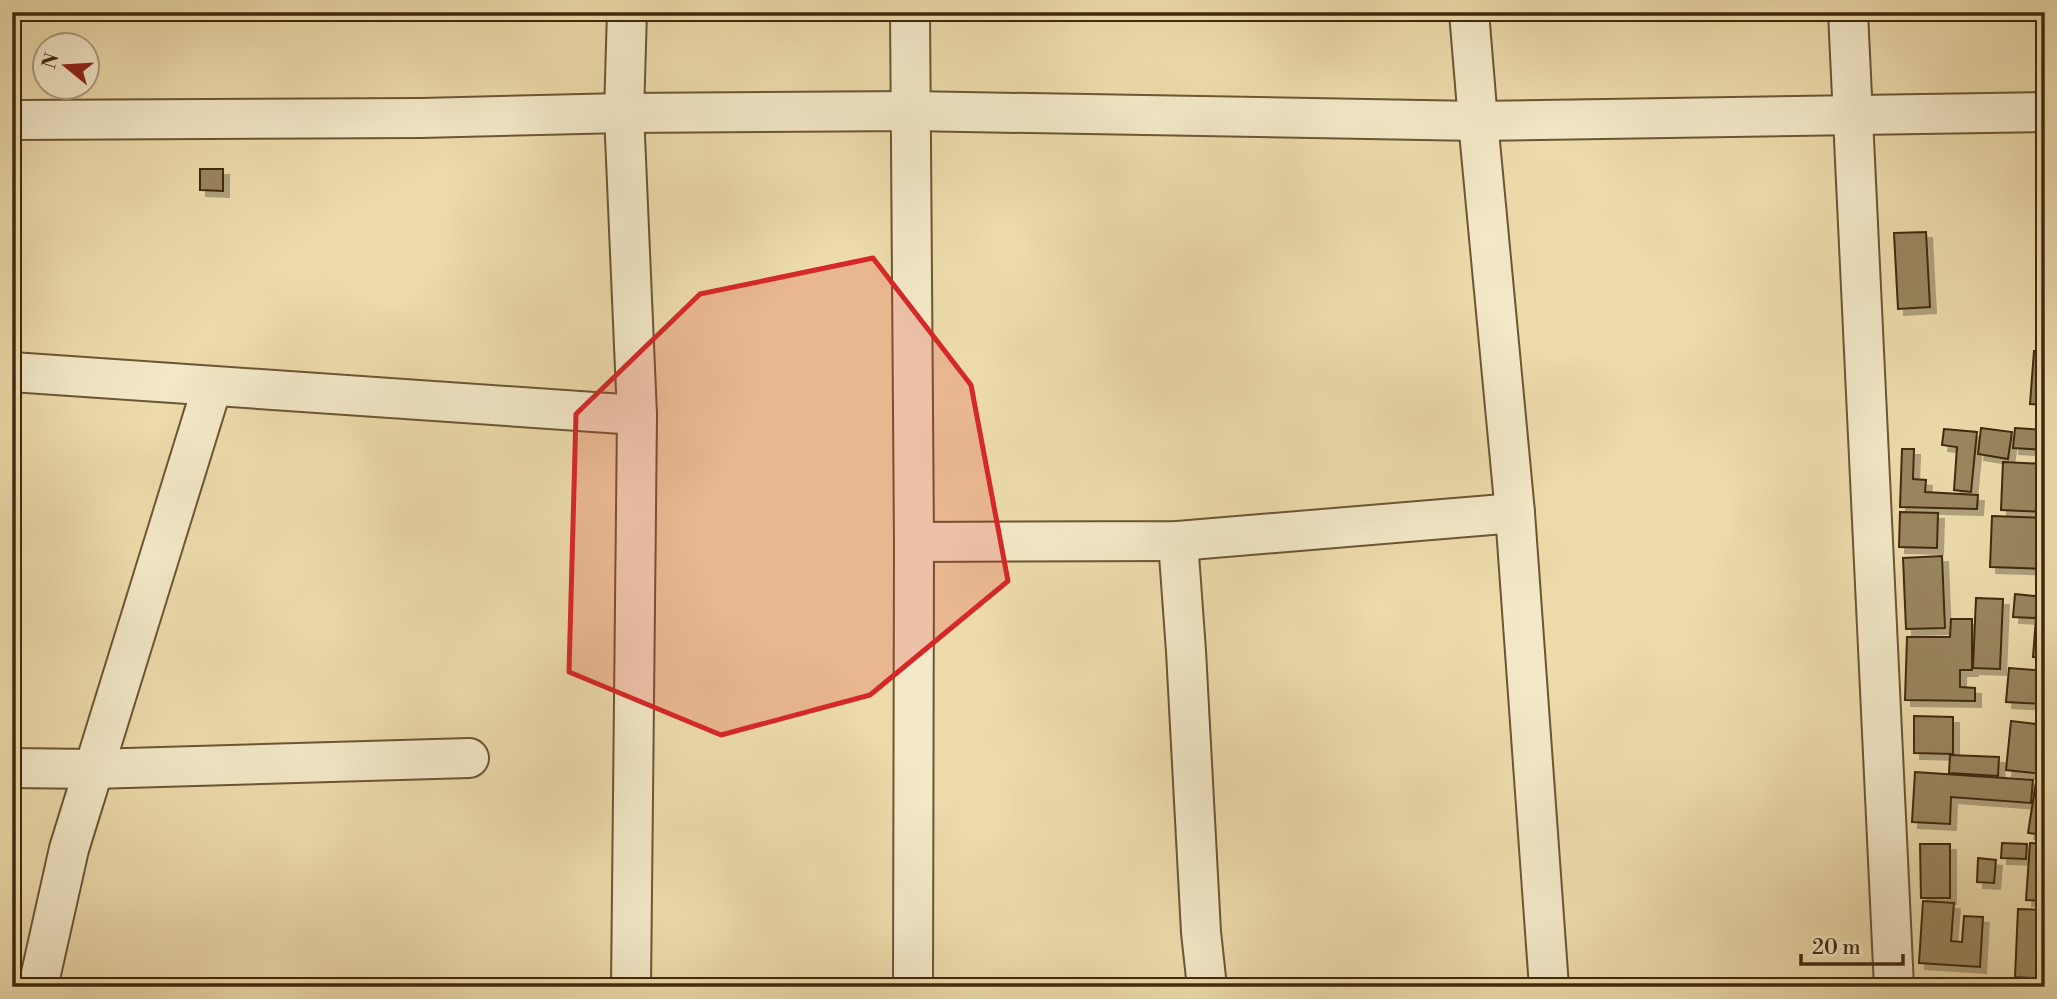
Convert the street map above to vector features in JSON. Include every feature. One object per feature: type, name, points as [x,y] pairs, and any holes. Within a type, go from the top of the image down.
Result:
[{"type":"street","points":[[627,12],[624,113],[637,415],[631,987]]},
{"type":"street","points":[[910,12],[914,542],[913,987]]},
{"type":"street","points":[[1469,12],[1515,513],[1549,987]]},
{"type":"street","points":[[1848,12],[1894,987]]},
{"type":"street","points":[[12,120],[911,111],[1478,121],[2045,112]]},
{"type":"street","points":[[12,372],[637,415]]},
{"type":"street","points":[[38,987],[69,849],[212,387]]},
{"type":"street","points":[[914,542],[1178,541],[1515,513]]},
{"type":"street","points":[[1178,541],[1201,932],[1207,987]]},
{"type":"street","points":[[12,768],[93,769],[469,758]]},
{"type":"highlighted area","points":[[873,258],[971,385],[1008,581],[870,695],[721,735],[569,672],[576,414],[700,294]]},
{"type":"building","points":[[200,169],[223,169],[223,191],[200,190]]},
{"type":"building","points":[[1926,232],[1930,307],[1898,309],[1894,233]]},
{"type":"building","points":[[2034,351],[2045,351],[2045,405],[2030,404]]},
{"type":"building","points":[[1981,428],[2012,432],[2008,459],[1978,454]]},
{"type":"building","points":[[2015,428],[2045,430],[2045,450],[2013,448]]},
{"type":"building","points":[[1944,429],[1977,432],[1971,492],[1954,490],[1957,447],[1942,445]]},
{"type":"building","points":[[1902,449],[1914,449],[1913,479],[1926,480],[1925,492],[1978,495],[1977,509],[1900,507]]},
{"type":"building","points":[[2003,462],[2045,464],[2045,512],[2001,510]]},
{"type":"building","points":[[1900,512],[1938,513],[1937,548],[1899,547]]},
{"type":"building","points":[[1992,516],[2045,518],[2045,569],[1990,567]]},
{"type":"building","points":[[1942,556],[1945,628],[1906,629],[1903,558]]},
{"type":"building","points":[[2015,594],[2045,597],[2045,658],[2033,657],[2036,618],[2013,617]]},
{"type":"building","points":[[1976,598],[2003,599],[2000,669],[1973,668]]},
{"type":"building","points":[[1951,619],[1972,619],[1972,670],[1960,670],[1960,687],[1975,688],[1975,701],[1905,700],[1907,637],[1950,637]]},
{"type":"building","points":[[2009,668],[2045,671],[2045,704],[2006,702]]},
{"type":"building","points":[[1914,716],[1953,717],[1953,754],[1914,753]]},
{"type":"building","points":[[2011,721],[2045,725],[2044,774],[2006,770]]},
{"type":"building","points":[[1950,755],[1999,757],[1998,776],[1949,773]]},
{"type":"building","points":[[1915,772],[2033,780],[2031,803],[1951,797],[1950,824],[1912,822]]},
{"type":"building","points":[[2036,782],[2045,783],[2045,835],[2028,833]]},
{"type":"building","points":[[2002,843],[2027,844],[2026,859],[2001,858]]},
{"type":"building","points":[[2030,843],[2045,844],[2045,901],[2026,900]]},
{"type":"building","points":[[1920,844],[1950,844],[1950,898],[1921,898]]},
{"type":"building","points":[[1978,858],[1996,860],[1994,883],[1977,882]]},
{"type":"building","points":[[1923,901],[1954,903],[1951,941],[1962,942],[1964,916],[1983,917],[1980,967],[1919,963]]},
{"type":"building","points":[[2018,909],[2045,910],[2045,979],[2015,977]]}]
